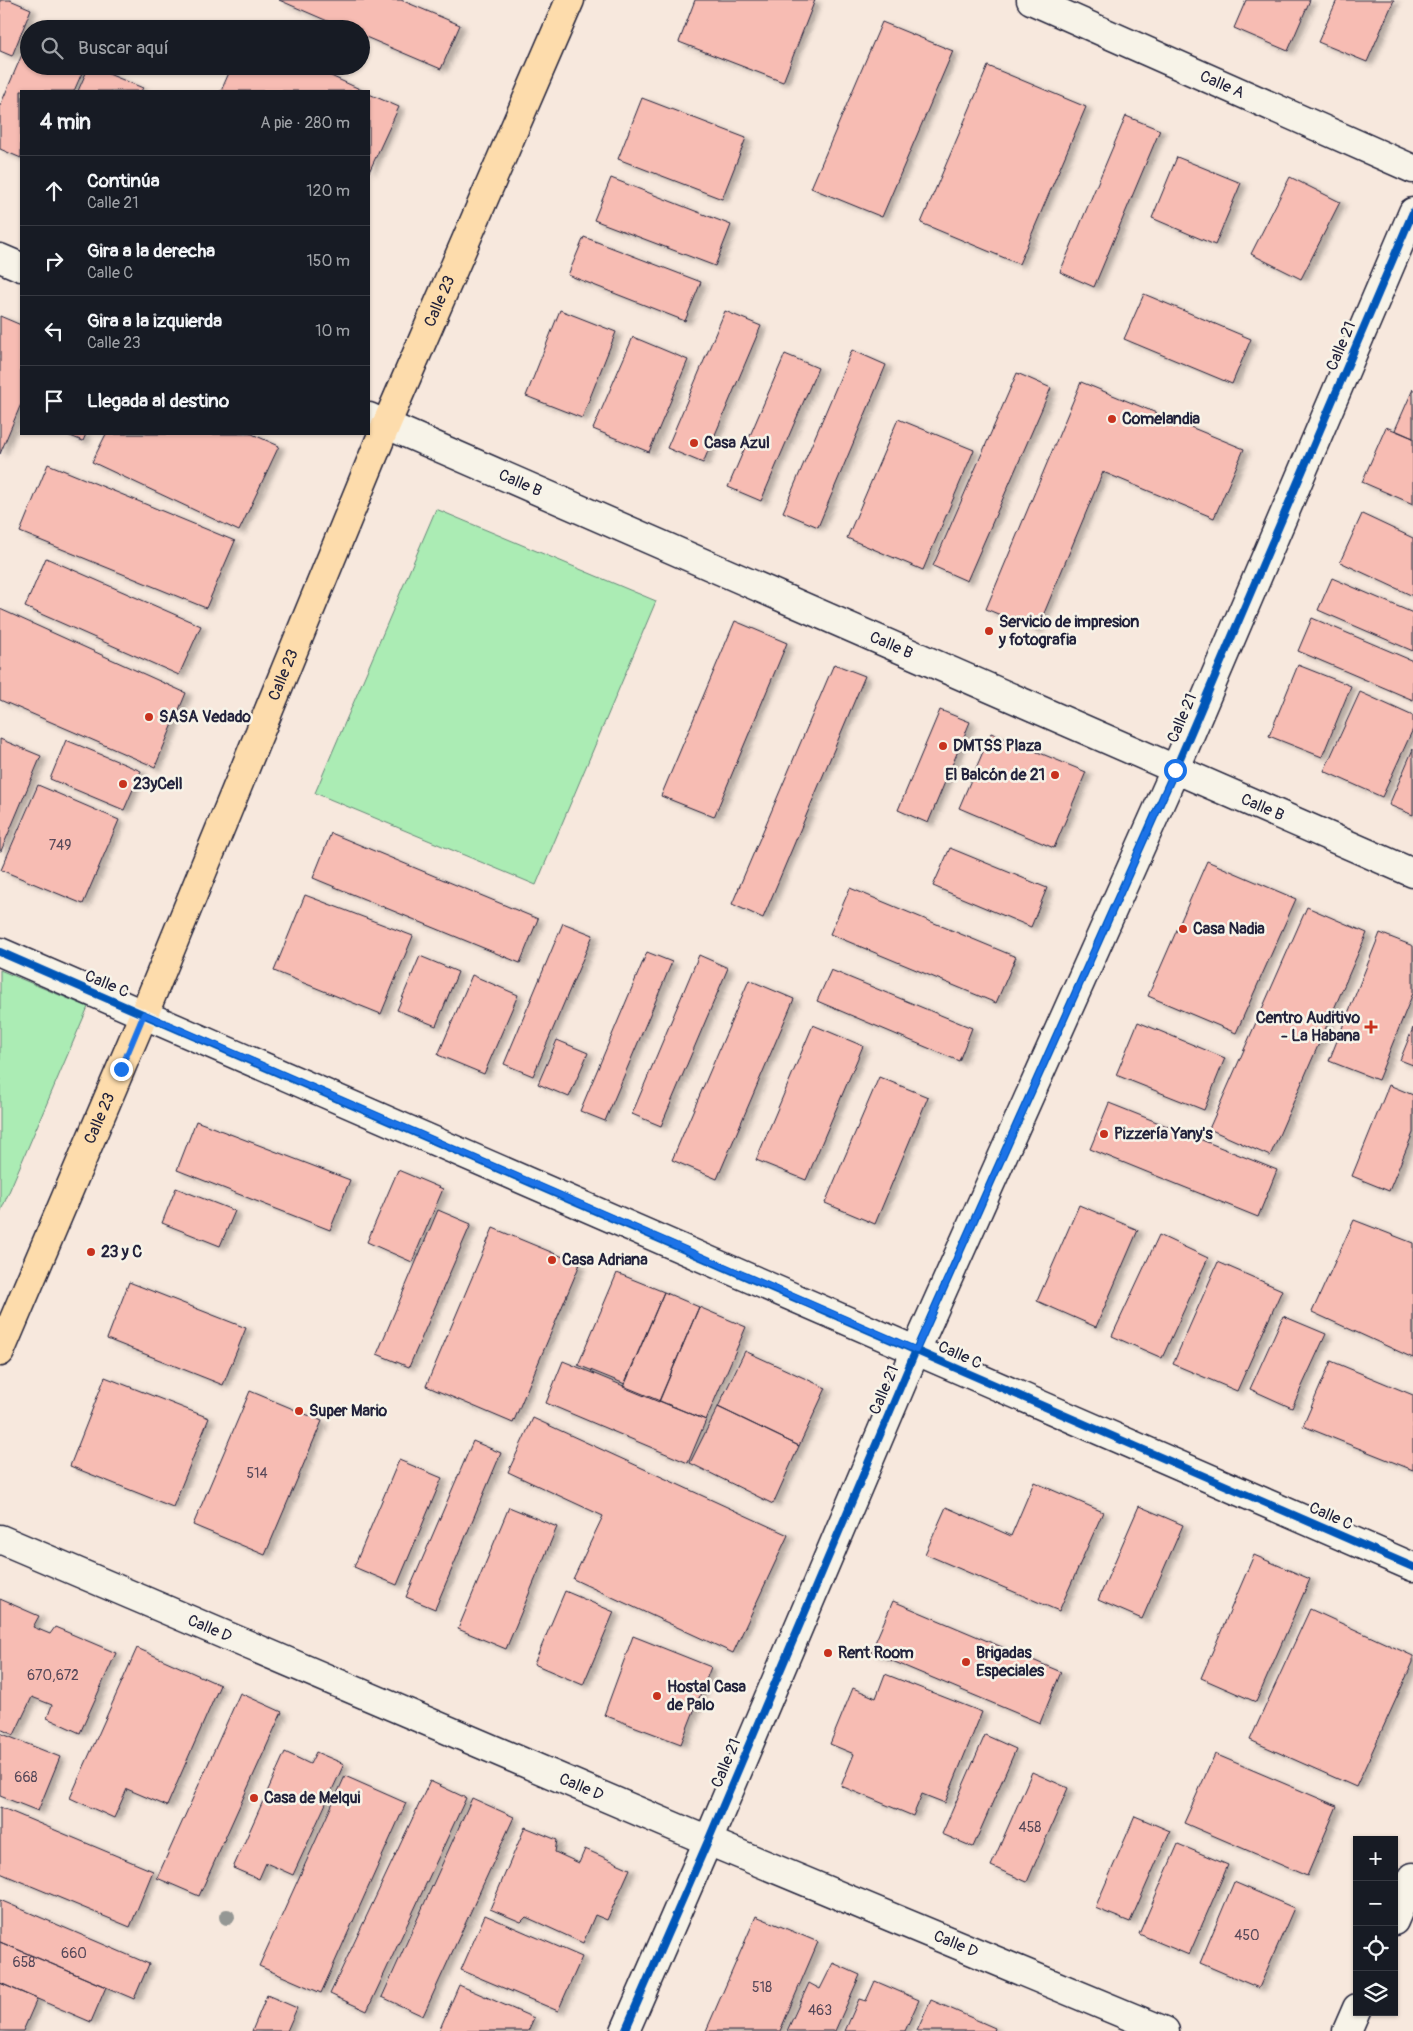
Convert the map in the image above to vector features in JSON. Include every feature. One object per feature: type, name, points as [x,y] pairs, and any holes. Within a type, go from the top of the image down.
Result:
[{"type":"main road","name":"Calle 23","points":[[0,1352],[144,1014],[378,421],[570,0]]},
{"type":"street","name":"Calle A","points":[[1031,0],[1413,169]]},
{"type":"street","name":"Calle 21","points":[[625,2031],[708,1841],[916,1350],[1175,770],[1413,212]]},
{"type":"street","points":[[0,258],[20,267]]},
{"type":"street","name":"Calle B","points":[[378,421],[1413,874]]},
{"type":"street","name":"Calle C","points":[[0,952],[1413,1567]]},
{"type":"street","name":"Calle D","points":[[0,1539],[708,1841],[1165,2031]]},
{"type":"street","points":[[1398,1912],[1413,1877]]},
{"type":"street","points":[[1347,2031],[1354,2016]]},
{"type":"green space","points":[[436,509],[656,601],[536,885],[315,793]]},
{"type":"green space","points":[[0,970],[88,1007],[0,1213]]},
{"type":"building","points":[[0,0],[10,0],[31,9],[27,20],[20,20],[20,36],[12,56],[0,51]]},
{"type":"building","points":[[279,0],[401,0],[460,25],[441,69],[370,39],[370,20],[325,20]]},
{"type":"building","points":[[695,0],[815,0],[783,82],[679,42]]},
{"type":"building","points":[[1246,0],[1310,0],[1288,51],[1234,28]]},
{"type":"building","points":[[1337,0],[1394,0],[1367,62],[1318,42]]},
{"type":"building","points":[[882,22],[953,51],[882,217],[811,188]]},
{"type":"building","points":[[20,59],[20,75],[81,75],[74,90],[20,90],[20,158],[0,149],[0,106]]},
{"type":"building","points":[[988,66],[1086,107],[1019,264],[921,223]]},
{"type":"building","points":[[85,75],[111,75],[143,88],[142,90],[78,90]]},
{"type":"building","points":[[228,75],[329,75],[362,90],[221,90]]},
{"type":"building","points":[[370,94],[399,107],[370,170]]},
{"type":"building","points":[[642,98],[746,138],[722,199],[618,159]]},
{"type":"building","points":[[1126,116],[1160,130],[1094,287],[1060,272]]},
{"type":"building","points":[[1177,157],[1241,183],[1215,245],[1152,218]]},
{"type":"building","points":[[1290,177],[1340,202],[1301,279],[1251,254]]},
{"type":"building","points":[[611,178],[731,225],[715,266],[594,220]]},
{"type":"building","points":[[584,237],[701,282],[685,321],[568,275]]},
{"type":"building","points":[[1144,294],[1251,339],[1232,384],[1124,339]]},
{"type":"building","points":[[560,310],[616,332],[582,418],[526,396]]},
{"type":"building","points":[[725,311],[761,326],[703,463],[667,448]]},
{"type":"building","points":[[0,316],[20,325],[20,406],[0,454]]},
{"type":"building","points":[[633,337],[688,360],[649,452],[593,429]]},
{"type":"building","points":[[852,350],[886,365],[818,527],[783,512]]},
{"type":"building","points":[[785,354],[818,368],[761,501],[728,487]]},
{"type":"building","points":[[1017,373],[1051,388],[967,581],[933,566]]},
{"type":"building","points":[[1081,382],[1244,449],[1214,518],[1103,472],[1037,630],[986,609]]},
{"type":"building","points":[[1413,389],[1413,438],[1395,430]]},
{"type":"building","points":[[898,419],[974,450],[923,570],[847,538]]},
{"type":"building","points":[[1386,427],[1413,438],[1413,504],[1362,482]]},
{"type":"building","points":[[68,435],[86,435],[83,441]]},
{"type":"building","points":[[106,435],[254,435],[279,446],[239,531],[92,462]]},
{"type":"building","points":[[48,464],[235,541],[206,608],[20,532]]},
{"type":"building","points":[[1362,514],[1413,538],[1413,596],[1340,562]]},
{"type":"building","points":[[46,558],[201,626],[179,675],[25,607]]},
{"type":"building","points":[[1332,578],[1413,613],[1413,651],[1318,610]]},
{"type":"building","points":[[0,609],[186,693],[155,767],[0,700]]},
{"type":"building","points":[[1312,618],[1413,661],[1413,700],[1298,651]]},
{"type":"building","points":[[735,621],[787,643],[714,817],[661,796]]},
{"type":"building","points":[[834,664],[865,676],[763,918],[732,904]]},
{"type":"building","points":[[1298,665],[1351,686],[1322,757],[1269,736]]},
{"type":"building","points":[[1360,692],[1413,716],[1413,729],[1382,797],[1324,771]]},
{"type":"building","points":[[940,710],[970,722],[928,823],[898,810]]},
{"type":"building","points":[[991,733],[1086,772],[1054,848],[959,808]]},
{"type":"building","points":[[0,739],[41,756],[1,851],[0,851]]},
{"type":"building","points":[[66,740],[141,771],[124,810],[50,779]]},
{"type":"building","points":[[1413,749],[1413,815],[1389,805]]},
{"type":"building","points":[[38,785],[119,820],[83,904],[1,870]]},
{"type":"building","points":[[331,833],[538,919],[520,963],[313,878]]},
{"type":"building","points":[[950,848],[1047,888],[1031,927],[933,886]]},
{"type":"building","points":[[1207,861],[1296,899],[1236,1033],[1148,996]]},
{"type":"building","points":[[850,888],[1016,957],[996,1003],[830,934]]},
{"type":"building","points":[[305,895],[413,936],[381,1014],[274,971]]},
{"type":"building","points":[[1307,907],[1367,933],[1270,1156],[1209,1129]]},
{"type":"building","points":[[563,923],[593,935],[533,1076],[504,1064]]},
{"type":"building","name":"Centro Auditivo - La Habana","points":[[1380,933],[1413,946],[1413,993],[1378,1080],[1329,1061]]},
{"type":"building","points":[[647,952],[672,962],[605,1121],[580,1111]]},
{"type":"building","points":[[699,955],[728,968],[661,1126],[632,1114]]},
{"type":"building","points":[[420,956],[458,972],[436,1026],[397,1010]]},
{"type":"building","points":[[831,970],[972,1028],[959,1061],[817,1001]]},
{"type":"building","points":[[472,975],[518,995],[484,1074],[438,1055]]},
{"type":"building","points":[[749,980],[794,999],[717,1179],[672,1160]]},
{"type":"building","points":[[1138,1022],[1225,1058],[1204,1110],[1116,1075]]},
{"type":"building","points":[[813,1025],[863,1046],[806,1180],[756,1160]]},
{"type":"building","points":[[1413,1028],[1413,1065],[1400,1060]]},
{"type":"building","points":[[557,1040],[588,1053],[569,1097],[538,1084]]},
{"type":"building","points":[[879,1077],[928,1097],[875,1224],[825,1203]]},
{"type":"building","points":[[1389,1085],[1413,1095],[1413,1133],[1389,1191],[1352,1176]]},
{"type":"building","points":[[1109,1103],[1277,1170],[1258,1217],[1090,1149]]},
{"type":"building","points":[[196,1121],[350,1180],[330,1230],[177,1170]]},
{"type":"building","points":[[398,1170],[443,1189],[412,1262],[367,1242]]},
{"type":"building","points":[[176,1188],[235,1211],[220,1246],[162,1223]]},
{"type":"building","points":[[1079,1205],[1138,1230],[1096,1327],[1037,1301]]},
{"type":"building","points":[[438,1210],[471,1224],[409,1367],[377,1354]]},
{"type":"building","points":[[1354,1220],[1413,1243],[1413,1358],[1312,1312]]},
{"type":"building","points":[[493,1228],[580,1264],[513,1423],[426,1386]]},
{"type":"building","points":[[1159,1235],[1208,1258],[1162,1358],[1112,1336]]},
{"type":"building","points":[[1218,1262],[1282,1290],[1237,1391],[1173,1364]]},
{"type":"building","points":[[617,1273],[664,1292],[625,1384],[578,1365]]},
{"type":"building","points":[[129,1282],[246,1328],[223,1385],[107,1339]]},
{"type":"building","points":[[664,1292],[699,1307],[659,1402],[623,1387]]},
{"type":"building","points":[[699,1307],[746,1327],[706,1420],[659,1401]]},
{"type":"building","points":[[1283,1316],[1326,1334],[1292,1408],[1250,1389]]},
{"type":"building","points":[[745,1351],[826,1388],[799,1446],[718,1407]]},
{"type":"building","points":[[563,1361],[706,1420],[688,1463],[546,1403]]},
{"type":"building","points":[[1331,1361],[1413,1395],[1413,1470],[1303,1426]]},
{"type":"building","points":[[105,1377],[209,1418],[173,1507],[70,1466]]},
{"type":"building","points":[[250,1391],[322,1421],[265,1555],[193,1525]]},
{"type":"building","points":[[718,1407],[799,1446],[773,1504],[690,1463]]},
{"type":"building","points":[[533,1418],[788,1535],[733,1653],[573,1579],[603,1516],[508,1472]]},
{"type":"building","points":[[473,1441],[501,1453],[435,1609],[406,1597]]},
{"type":"building","points":[[399,1460],[442,1478],[397,1585],[354,1567]]},
{"type":"building","points":[[1034,1482],[1103,1512],[1059,1611],[925,1554],[946,1507],[1011,1536]]},
{"type":"building","points":[[1139,1506],[1183,1525],[1142,1619],[1098,1600]]},
{"type":"building","points":[[509,1507],[557,1527],[506,1649],[458,1629]]},
{"type":"building","points":[[1254,1555],[1310,1579],[1256,1702],[1201,1678]]},
{"type":"building","points":[[565,1591],[614,1612],[583,1685],[534,1664]]},
{"type":"building","points":[[0,1599],[39,1616],[33,1627],[50,1634],[55,1627],[116,1653],[80,1733],[47,1718],[52,1705],[32,1697],[14,1735],[0,1729]]},
{"type":"building","name":"Brigadas Especiales","points":[[893,1601],[1061,1672],[1040,1723],[871,1652]]},
{"type":"building","points":[[1310,1609],[1413,1656],[1413,1662],[1356,1787],[1250,1740]]},
{"type":"building","points":[[633,1636],[711,1667],[681,1744],[604,1715]]},
{"type":"building","points":[[137,1648],[220,1685],[167,1806],[127,1789],[114,1818],[70,1798]]},
{"type":"building","points":[[885,1674],[982,1712],[945,1803],[922,1794],[913,1816],[841,1786],[854,1754],[830,1744],[853,1688],[876,1698]]},
{"type":"building","points":[[240,1693],[282,1712],[199,1896],[157,1878]]},
{"type":"building","points":[[0,1733],[60,1757],[38,1811],[0,1796]]},
{"type":"building","points":[[985,1735],[1016,1749],[973,1847],[942,1834]]},
{"type":"building","points":[[285,1752],[310,1764],[316,1752],[344,1764],[293,1875],[266,1863],[259,1879],[233,1868]]},
{"type":"building","points":[[1215,1754],[1337,1806],[1307,1876],[1184,1823]]},
{"type":"building","points":[[1032,1772],[1068,1788],[1027,1882],[991,1866]]},
{"type":"building","points":[[345,1776],[406,1803],[321,1993],[259,1966]]},
{"type":"building","points":[[430,1781],[466,1798],[367,2011],[330,1994]]},
{"type":"building","points":[[472,1798],[514,1817],[423,2016],[382,1997]]},
{"type":"building","points":[[0,1807],[153,1871],[130,1927],[0,1873]]},
{"type":"building","points":[[1135,1816],[1170,1831],[1130,1922],[1095,1908]]},
{"type":"building","points":[[525,1827],[557,1840],[555,1852],[579,1863],[585,1849],[630,1869],[607,1920],[595,1915],[583,1943],[526,1917],[521,1922],[490,1909]]},
{"type":"building","points":[[1178,1844],[1228,1865],[1189,1955],[1139,1934]]},
{"type":"building","points":[[1234,1882],[1294,1908],[1259,1988],[1200,1963]]},
{"type":"building","points":[[0,1900],[149,1964],[134,1999],[0,1942]]},
{"type":"building","points":[[485,1915],[582,1957],[558,2011],[461,1970]]},
{"type":"building","points":[[756,1916],[818,1942],[780,2031],[706,2031]]},
{"type":"building","points":[[0,1942],[106,1987],[91,2022],[0,1983]]},
{"type":"building","points":[[833,1963],[860,1975],[835,2031],[787,2031],[809,1983],[820,1989]]},
{"type":"building","points":[[875,1981],[919,2000],[905,2031],[845,2031],[859,1999],[866,2001]]},
{"type":"building","points":[[0,1983],[37,1999],[23,2031],[0,2031]]},
{"type":"building","points":[[459,1985],[534,2018],[528,2031],[439,2031]]},
{"type":"building","points":[[267,1995],[297,2008],[287,2031],[252,2031]]},
{"type":"building","points":[[931,2000],[995,2028],[994,2031],[917,2031]]},
{"type":"cycle path","points":[[625,2031],[708,1841],[916,1350],[1175,770],[1413,212]]},
{"type":"cycle path","points":[[0,952],[1413,1567]]},
{"type":"place","name":"Comelandia","points":[[1112,419]]},
{"type":"place","name":"Casa Azul","points":[[694,443]]},
{"type":"place","name":"Servicio de impresion y fotografia","points":[[989,631]]},
{"type":"place","name":"SASA Vedado","points":[[149,717]]},
{"type":"place","name":"DMTSS Plaza","points":[[943,746]]},
{"type":"place","name":"El Balcón de 21","points":[[1055,775]]},
{"type":"place","name":"23yCell","points":[[123,784]]},
{"type":"place","name":"Casa Nadia","points":[[1183,929]]},
{"type":"place","name":"Centro Auditivo - La Habana","points":[[1371,1027]]},
{"type":"place","name":"Pizzería Yany's","points":[[1104,1134]]},
{"type":"place","name":"23 y C","points":[[91,1252]]},
{"type":"place","name":"Casa Adriana","points":[[552,1260]]},
{"type":"place","name":"Super Mario","points":[[299,1411]]},
{"type":"place","name":"Rent Room","points":[[828,1653]]},
{"type":"place","name":"Brigadas Especiales","points":[[966,1662]]},
{"type":"place","name":"Hostal Casa de Palo","points":[[657,1696]]},
{"type":"place","name":"Casa de Melqui","points":[[254,1798]]},
{"type":"route","points":[[121,1069],[144,1014],[916,1350],[1175,770]]}]
